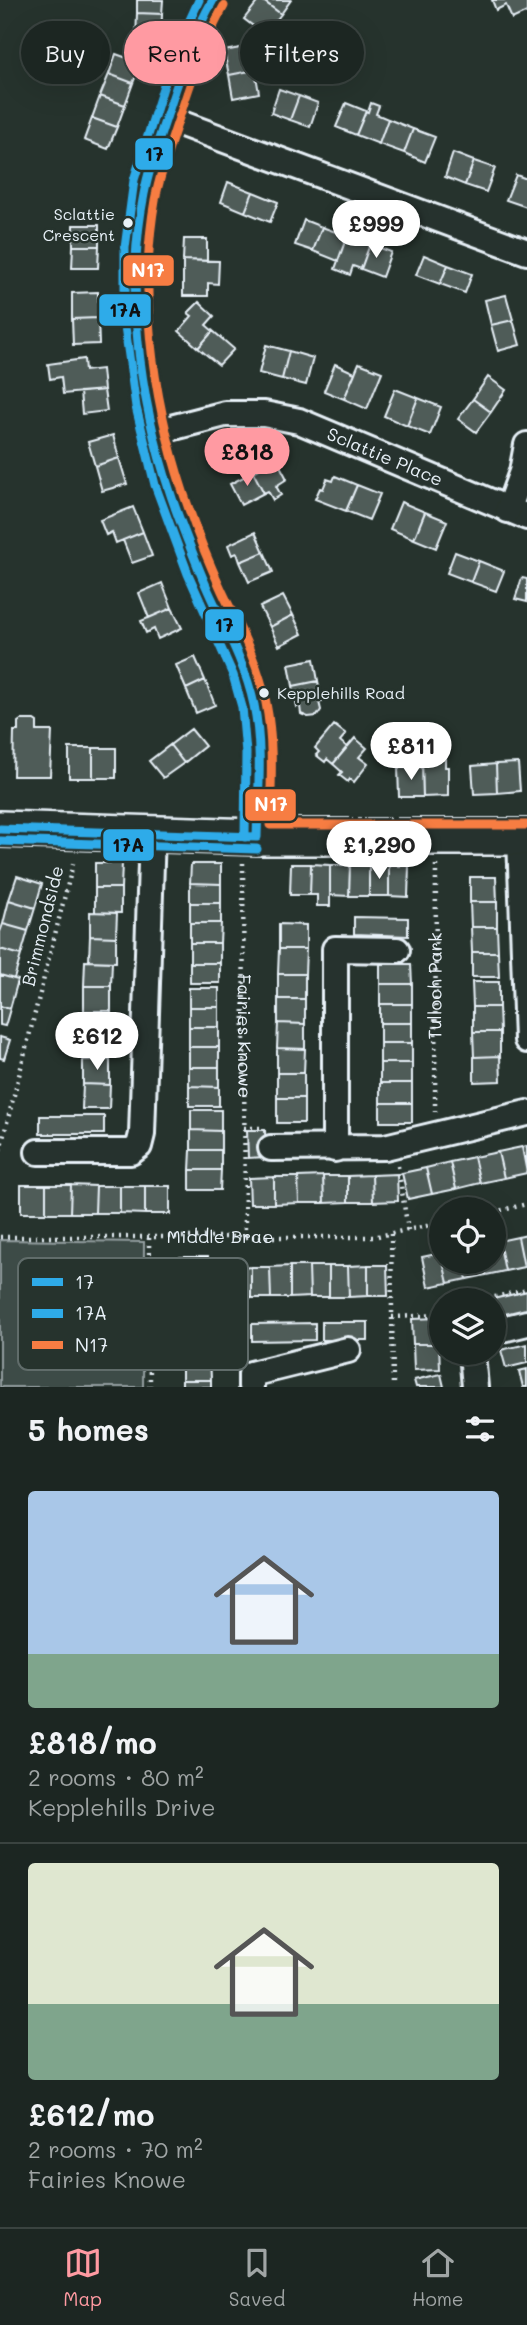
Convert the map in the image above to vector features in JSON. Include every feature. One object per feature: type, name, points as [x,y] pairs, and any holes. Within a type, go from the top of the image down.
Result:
[{"type":"street","points":[[213,0],[188,50],[152,161],[137,248],[136,292],[139,336],[155,432],[170,491],[202,577],[241,660],[254,704],[258,762],[250,836]]},
{"type":"street","points":[[166,118],[527,252]]},
{"type":"street","name":"Sclattie Place","points":[[155,432],[225,414],[264,414],[299,421],[517,513]]},
{"type":"street","points":[[517,513],[527,445]]},
{"type":"street","points":[[0,829],[250,836],[523,837],[527,1040]]},
{"type":"street","points":[[38,1152],[131,1152],[139,1146],[142,1134],[152,833]]},
{"type":"street","points":[[335,1149],[335,949],[397,950]]},
{"type":"street","points":[[271,1148],[395,1146],[527,1113]]},
{"type":"street","points":[[506,1328],[527,1323]]},
{"type":"street","points":[[251,1387],[251,1374],[348,1350]]},
{"type":"street","points":[[473,1365],[475,1387]]},
{"type":"path","name":"Brimmondside","points":[[0,1150],[81,831]]},
{"type":"path","name":"Fairies Knowe","points":[[245,1236],[250,836]]},
{"type":"path","name":"Tulloch Park","points":[[435,1134],[437,837]]},
{"type":"path","points":[[395,1146],[408,1230]]},
{"type":"path","points":[[506,1209],[527,1204]]},
{"type":"path","name":"Middle Brae","points":[[0,1237],[373,1237],[429,1226]]},
{"type":"path","points":[[391,1234],[393,1387]]},
{"type":"path","points":[[149,1238],[149,1258]]},
{"type":"path","points":[[506,1295],[527,1290]]},
{"type":"path","points":[[392,1317],[429,1315]]},
{"type":"shaded area","points":[[0,1240],[144,1242],[144,1258],[18,1258],[18,1370],[143,1370],[143,1387],[0,1387]]},
{"type":"building","points":[[137,0],[163,0],[162,14],[137,13]]},
{"type":"building","points":[[259,0],[281,14],[276,21],[244,19]]},
{"type":"building","points":[[262,0],[291,0],[281,14]]},
{"type":"building","points":[[492,0],[527,0],[527,12],[512,19],[506,5],[496,10]]},
{"type":"building","points":[[137,13],[162,14],[162,21],[137,21]]},
{"type":"building","points":[[240,48],[240,73],[229,75],[226,51]]},
{"type":"building","points":[[116,54],[124,57],[124,80],[110,74]]},
{"type":"building","points":[[240,73],[240,84],[257,84],[259,93],[233,98],[229,75]]},
{"type":"building","points":[[110,74],[124,80],[124,84],[133,84],[125,105],[100,96],[105,84],[110,84]]},
{"type":"building","points":[[279,89],[299,96],[290,120],[271,113]]},
{"type":"building","points":[[100,96],[125,105],[117,127],[92,118]]},
{"type":"building","points":[[299,96],[318,103],[310,127],[290,120]]},
{"type":"building","points":[[346,103],[366,111],[356,135],[336,127]]},
{"type":"building","points":[[371,103],[379,106],[376,114],[388,119],[379,144],[356,135]]},
{"type":"building","points":[[92,118],[117,127],[108,149],[84,140]]},
{"type":"building","points":[[388,119],[413,129],[404,153],[379,144]]},
{"type":"building","points":[[413,129],[435,137],[425,162],[404,153]]},
{"type":"building","points":[[453,153],[474,161],[465,185],[445,177]]},
{"type":"building","points":[[474,161],[495,168],[486,192],[465,185]]},
{"type":"building","points":[[516,175],[527,179],[527,207],[506,200]]},
{"type":"building","points":[[228,182],[253,192],[245,212],[221,202]]},
{"type":"building","points":[[253,192],[278,202],[270,222],[245,212]]},
{"type":"building","points":[[304,220],[322,227],[313,251],[295,245]]},
{"type":"building","points":[[73,225],[99,225],[99,246],[73,246]]},
{"type":"building","points":[[322,227],[347,236],[338,261],[313,251]]},
{"type":"building","points":[[347,236],[370,244],[361,269],[353,266],[350,275],[335,269]]},
{"type":"building","points":[[184,239],[207,239],[207,261],[183,260]]},
{"type":"building","points":[[370,244],[391,252],[382,277],[361,269]]},
{"type":"building","points":[[73,246],[99,246],[98,268],[72,268]]},
{"type":"building","points":[[424,255],[448,265],[440,284],[416,275]]},
{"type":"building","points":[[183,260],[219,261],[218,284],[208,283],[208,296],[183,296]]},
{"type":"building","points":[[448,265],[472,274],[465,293],[440,284]]},
{"type":"building","points":[[98,292],[98,318],[72,319],[72,293]]},
{"type":"building","points":[[506,295],[513,320],[491,325],[485,300]]},
{"type":"building","points":[[199,302],[214,316],[206,325],[213,331],[198,348],[179,331],[192,316],[188,313]]},
{"type":"building","points":[[98,318],[99,344],[73,345],[72,319]]},
{"type":"building","points":[[513,320],[520,345],[498,351],[491,325]]},
{"type":"building","points":[[213,331],[234,349],[219,365],[198,348]]},
{"type":"building","points":[[266,345],[289,351],[282,379],[259,373]]},
{"type":"building","points":[[289,351],[313,358],[306,385],[282,379]]},
{"type":"building","points":[[84,359],[85,371],[102,369],[104,390],[63,394],[61,377],[50,379],[48,364]]},
{"type":"building","points":[[359,363],[382,372],[367,409],[344,399]]},
{"type":"building","points":[[335,364],[355,373],[344,399],[324,391]]},
{"type":"building","points":[[488,377],[506,390],[491,412],[473,399]]},
{"type":"building","points":[[395,389],[418,398],[407,426],[384,416]]},
{"type":"building","points":[[104,390],[107,411],[82,414],[80,392]]},
{"type":"building","points":[[418,398],[441,407],[430,435],[407,426]]},
{"type":"building","points":[[473,399],[491,412],[476,432],[458,419]]},
{"type":"building","points":[[113,435],[119,458],[95,466],[88,442]]},
{"type":"building","points":[[119,458],[127,484],[102,491],[95,466]]},
{"type":"building","points":[[277,460],[287,479],[276,486],[281,495],[273,500],[268,491],[264,493],[253,472]]},
{"type":"building","points":[[253,472],[264,493],[241,505],[230,484]]},
{"type":"building","points":[[335,476],[357,485],[346,511],[315,499],[327,479],[333,481]]},
{"type":"building","points":[[357,485],[380,494],[369,520],[346,511]]},
{"type":"building","points":[[401,502],[425,512],[414,539],[390,529]]},
{"type":"building","points":[[133,507],[143,532],[116,543],[112,532],[106,535],[100,520]]},
{"type":"building","points":[[425,512],[447,521],[436,548],[414,539]]},
{"type":"building","points":[[143,532],[152,556],[132,563],[123,540]]},
{"type":"building","points":[[255,532],[264,552],[240,562],[237,553],[232,555],[228,545]]},
{"type":"building","points":[[264,552],[273,572],[249,582],[240,562]]},
{"type":"building","points":[[455,552],[479,561],[471,582],[447,573]]},
{"type":"building","points":[[479,561],[504,571],[496,591],[471,582]]},
{"type":"building","points":[[522,578],[527,579],[527,602],[515,599]]},
{"type":"building","points":[[162,583],[172,608],[149,618],[139,593]]},
{"type":"building","points":[[283,596],[293,615],[270,627],[260,607]]},
{"type":"building","points":[[172,608],[182,628],[158,639],[154,629],[146,633],[141,621]]},
{"type":"building","points":[[293,615],[302,634],[279,646],[270,627]]},
{"type":"building","points":[[195,657],[205,680],[186,689],[176,665]]},
{"type":"building","points":[[314,659],[318,681],[293,686],[289,664]]},
{"type":"building","points":[[205,680],[215,705],[196,713],[186,689]]},
{"type":"building","points":[[318,681],[321,710],[317,716],[308,717],[301,714],[300,706],[297,707],[293,686]]},
{"type":"building","points":[[18,722],[37,722],[37,731],[52,731],[50,776],[13,776],[14,731],[18,731]]},
{"type":"building","points":[[334,725],[346,734],[340,741],[347,747],[333,764],[316,755],[319,752],[315,748]]},
{"type":"building","points":[[191,729],[205,746],[184,763],[170,745]]},
{"type":"building","points":[[355,738],[367,748],[359,757],[368,764],[354,782],[350,779],[348,782],[339,775],[342,772],[333,764]]},
{"type":"building","points":[[170,745],[184,763],[163,778],[149,761]]},
{"type":"building","points":[[69,748],[93,748],[93,778],[69,778]]},
{"type":"building","points":[[93,748],[116,748],[116,778],[93,778]]},
{"type":"building","points":[[422,755],[445,755],[445,767],[448,767],[448,796],[423,797]]},
{"type":"building","points":[[518,763],[520,791],[497,793],[496,764]]},
{"type":"building","points":[[496,764],[497,793],[474,794],[472,766]]},
{"type":"building","points":[[422,767],[423,797],[399,797],[398,768]]},
{"type":"building","points":[[95,863],[122,863],[121,888],[95,888]]},
{"type":"building","points":[[191,864],[221,864],[221,884],[190,883]]},
{"type":"building","points":[[291,864],[311,864],[310,895],[290,895]]},
{"type":"building","points":[[311,864],[330,865],[330,906],[317,906],[317,895],[310,895]]},
{"type":"building","points":[[330,865],[350,865],[349,896],[330,895]]},
{"type":"building","points":[[350,865],[369,866],[369,896],[349,896]]},
{"type":"building","points":[[369,866],[389,866],[389,896],[369,896]]},
{"type":"building","points":[[389,866],[409,866],[408,897],[389,896]]},
{"type":"building","points":[[17,876],[42,884],[35,908],[9,900]]},
{"type":"building","points":[[470,877],[496,877],[497,902],[470,902]]},
{"type":"building","points":[[190,883],[221,884],[221,903],[190,903]]},
{"type":"building","points":[[95,888],[121,888],[121,913],[95,912]]},
{"type":"building","points":[[9,900],[35,908],[28,931],[3,924]]},
{"type":"building","points":[[470,902],[497,902],[497,927],[471,927]]},
{"type":"building","points":[[190,903],[221,903],[221,923],[190,923]]},
{"type":"building","points":[[90,912],[117,913],[116,937],[90,936]]},
{"type":"building","points":[[354,917],[408,918],[408,936],[354,934]]},
{"type":"building","points":[[190,923],[221,923],[220,943],[190,943]]},
{"type":"building","points":[[3,924],[28,931],[21,955],[0,949]]},
{"type":"building","points":[[279,924],[306,925],[306,949],[279,949]]},
{"type":"building","points":[[471,927],[497,927],[498,952],[472,952]]},
{"type":"building","points":[[90,936],[116,937],[116,962],[89,961]]},
{"type":"building","points":[[190,943],[220,943],[220,963],[190,963]]},
{"type":"building","points":[[0,949],[21,955],[14,979],[0,975]]},
{"type":"building","points":[[279,949],[306,949],[305,974],[278,974]]},
{"type":"building","points":[[472,952],[498,952],[499,977],[472,977]]},
{"type":"building","points":[[85,961],[112,962],[111,986],[84,986]]},
{"type":"building","points":[[190,963],[220,963],[220,983],[190,983]]},
{"type":"building","points":[[380,964],[411,964],[412,984],[380,984]]},
{"type":"building","points":[[278,974],[305,974],[305,999],[278,999]]},
{"type":"building","points":[[0,975],[18,980],[10,1009],[0,1006]]},
{"type":"building","points":[[472,982],[499,982],[499,1007],[473,1007]]},
{"type":"building","points":[[380,984],[412,984],[412,1004],[380,1004]]},
{"type":"building","points":[[84,986],[111,986],[111,1011],[84,1011]]},
{"type":"building","points":[[189,988],[219,988],[219,1007],[189,1007]]},
{"type":"building","points":[[278,999],[305,999],[305,1024],[278,1023]]},
{"type":"building","points":[[380,1004],[412,1004],[412,1023],[380,1023]]},
{"type":"building","points":[[0,1006],[10,1009],[5,1026],[0,1025]]},
{"type":"building","points":[[189,1007],[219,1007],[219,1027],[189,1027]]},
{"type":"building","points":[[473,1007],[499,1007],[500,1032],[473,1032]]},
{"type":"building","points":[[84,1011],[111,1011],[111,1035],[84,1035]]},
{"type":"building","points":[[278,1023],[305,1024],[305,1049],[277,1048]]},
{"type":"building","points":[[380,1023],[412,1023],[412,1043],[380,1043]]},
{"type":"building","points":[[189,1027],[219,1027],[219,1047],[189,1047]]},
{"type":"building","points":[[473,1032],[500,1032],[500,1056],[474,1057]]},
{"type":"building","points":[[84,1035],[111,1035],[110,1060],[83,1060]]},
{"type":"building","points":[[0,1037],[10,1040],[4,1059],[0,1058]]},
{"type":"building","points":[[380,1043],[412,1043],[412,1063],[380,1063]]},
{"type":"building","points":[[189,1047],[219,1047],[219,1067],[189,1067]]},
{"type":"building","points":[[277,1048],[305,1049],[304,1073],[277,1073]]},
{"type":"building","points":[[500,1056],[501,1081],[474,1082],[474,1057]]},
{"type":"building","points":[[83,1060],[110,1060],[110,1085],[83,1084]]},
{"type":"building","points":[[380,1063],[412,1063],[412,1083],[380,1083]]},
{"type":"building","points":[[189,1067],[219,1067],[219,1087],[189,1086]]},
{"type":"building","points":[[277,1073],[304,1073],[304,1098],[277,1098]]},
{"type":"building","points":[[380,1083],[412,1083],[412,1103],[380,1103]]},
{"type":"building","points":[[83,1084],[110,1085],[109,1109],[82,1109]]},
{"type":"building","points":[[189,1086],[219,1087],[219,1106],[189,1106]]},
{"type":"building","points":[[277,1098],[304,1098],[304,1123],[277,1123]]},
{"type":"building","points":[[380,1103],[412,1103],[412,1122],[380,1122]]},
{"type":"building","points":[[191,1110],[221,1110],[221,1131],[191,1130]]},
{"type":"building","points":[[40,1116],[104,1116],[104,1134],[40,1134]]},
{"type":"building","points":[[191,1130],[221,1131],[221,1150],[191,1150]]},
{"type":"building","points":[[247,1130],[265,1130],[266,1157],[248,1158]]},
{"type":"building","points":[[527,1146],[527,1169],[522,1147]]},
{"type":"building","points":[[522,1147],[527,1173],[504,1178],[498,1152]]},
{"type":"building","points":[[191,1150],[221,1150],[221,1170],[190,1170]]},
{"type":"building","points":[[498,1152],[504,1178],[480,1183],[474,1157]]},
{"type":"building","points":[[474,1157],[480,1183],[456,1189],[450,1162]]},
{"type":"building","points":[[450,1162],[456,1189],[432,1194],[426,1168]]},
{"type":"building","points":[[426,1168],[432,1194],[408,1199],[402,1173]]},
{"type":"building","points":[[190,1170],[221,1170],[220,1190],[190,1190]]},
{"type":"building","points":[[397,1174],[398,1201],[373,1202],[372,1175]]},
{"type":"building","points":[[372,1175],[373,1202],[348,1202],[348,1176]]},
{"type":"building","points":[[323,1176],[324,1203],[299,1203],[298,1177]]},
{"type":"building","points":[[323,1176],[348,1176],[348,1202],[324,1203]]},
{"type":"building","points":[[274,1177],[274,1204],[250,1204],[249,1178]]},
{"type":"building","points":[[274,1177],[298,1177],[299,1203],[274,1204]]},
{"type":"building","points":[[21,1185],[46,1185],[46,1213],[21,1213]]},
{"type":"building","points":[[46,1185],[71,1185],[70,1213],[46,1213]]},
{"type":"building","points":[[71,1185],[96,1186],[95,1213],[70,1213]]},
{"type":"building","points":[[96,1186],[120,1186],[120,1213],[95,1213]]},
{"type":"building","points":[[120,1186],[145,1186],[145,1214],[120,1213]]},
{"type":"building","points":[[145,1186],[170,1186],[170,1214],[145,1214]]},
{"type":"building","points":[[527,1235],[527,1267],[524,1267],[518,1237]]},
{"type":"building","points":[[518,1237],[524,1267],[506,1271],[506,1240]]},
{"type":"building","points":[[429,1256],[429,1274],[446,1274],[448,1283],[428,1287],[422,1257]]},
{"type":"building","points":[[368,1265],[387,1265],[388,1296],[368,1296]]},
{"type":"building","points":[[368,1265],[368,1296],[349,1297],[348,1266]]},
{"type":"building","points":[[290,1266],[309,1266],[310,1297],[290,1298]]},
{"type":"building","points":[[290,1266],[290,1298],[271,1298],[270,1267]]},
{"type":"building","points":[[309,1266],[329,1266],[329,1297],[310,1297]]},
{"type":"building","points":[[329,1266],[348,1266],[349,1297],[329,1297]]},
{"type":"building","points":[[248,1267],[251,1267],[251,1298],[248,1298]]},
{"type":"building","points":[[251,1267],[270,1267],[271,1298],[251,1298]]},
{"type":"building","points":[[446,1274],[466,1274],[467,1279],[448,1283]]},
{"type":"building","points":[[466,1274],[486,1274],[486,1275],[467,1279]]},
{"type":"building","points":[[527,1291],[527,1310],[506,1314],[506,1296]]},
{"type":"building","points":[[429,1318],[429,1344],[413,1344],[412,1319]]},
{"type":"building","points":[[322,1322],[368,1322],[368,1340],[322,1340]]},
{"type":"building","points":[[315,1323],[315,1340],[252,1341],[252,1324]]},
{"type":"building","points":[[413,1344],[429,1344],[429,1365],[440,1365],[440,1369],[414,1370]]},
{"type":"building","points":[[527,1344],[527,1363],[506,1368],[506,1349]]},
{"type":"building","points":[[527,1369],[527,1387],[523,1387],[519,1371]]},
{"type":"building","points":[[182,1370],[211,1370],[211,1380],[182,1380]]},
{"type":"building","points":[[441,1374],[444,1387],[416,1387],[414,1380]]},
{"type":"building","points":[[182,1380],[211,1380],[211,1387],[182,1387]]},
{"type":"transit line","name":"17A","points":[[199,0],[172,59],[134,180],[125,248],[125,327],[136,407],[155,485],[188,574],[233,675],[242,707],[246,753],[245,837]]},
{"type":"transit line","name":"17","points":[[213,0],[185,63],[146,182],[138,234],[136,317],[146,399],[166,480],[198,567],[251,691],[257,721],[259,754],[257,837]]},
{"type":"transit line","name":"N17","points":[[224,6],[196,69],[157,188],[150,239],[149,318],[159,397],[178,475],[193,522],[248,646],[263,688],[271,749],[270,825],[527,825]]},
{"type":"transit line","name":"17","points":[[0,829],[257,837]]},
{"type":"transit line","name":"17A","points":[[0,841],[257,849]]},
{"type":"place","name":"Sclattie Crescent","points":[[128,223]]},
{"type":"place","name":"Kepplehills Road","points":[[264,693]]}]
